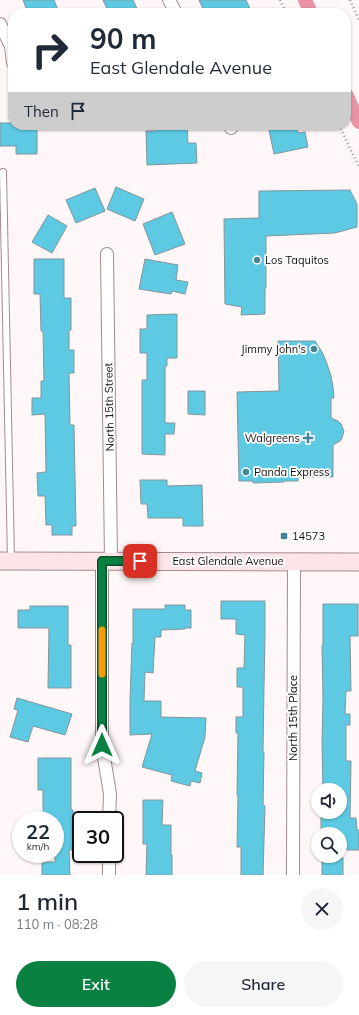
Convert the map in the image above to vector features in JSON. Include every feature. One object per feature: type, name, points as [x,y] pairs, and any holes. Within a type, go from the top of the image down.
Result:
[{"type":"main road","name":"East Glendale Avenue","points":[[6,561],[359,562]]},
{"type":"street","points":[[0,24],[8,40]]},
{"type":"street","name":"North 15th Street","points":[[107,254],[106,561],[102,745],[110,794],[109,811]]},
{"type":"street","name":"North 15th Place","points":[[292,875],[294,562]]},
{"type":"street","points":[[109,863],[109,875]]},
{"type":"lane","points":[[3,172],[6,561]]},
{"type":"path","points":[[350,0],[359,20]]},
{"type":"path","points":[[341,130],[359,166]]},
{"type":"building","points":[[23,0],[54,0],[57,8],[26,8]]},
{"type":"building","points":[[103,0],[133,0],[137,8],[107,8]]},
{"type":"building","points":[[199,0],[246,0],[250,8],[203,8]]},
{"type":"building","points":[[0,123],[8,123],[8,130],[37,130],[37,154],[16,154],[16,146],[0,146]]},
{"type":"building","points":[[187,130],[188,143],[196,143],[197,163],[147,165],[146,131]]},
{"type":"building","points":[[269,130],[297,130],[298,133],[305,132],[308,147],[274,154]]},
{"type":"building","points":[[116,187],[144,199],[135,221],[107,209]]},
{"type":"building","points":[[95,188],[105,211],[76,223],[66,200]]},
{"type":"building","points":[[350,190],[357,204],[357,227],[335,233],[266,236],[265,314],[241,315],[242,307],[225,304],[224,219],[259,218],[259,191]]},
{"type":"building","points":[[172,212],[185,244],[155,255],[143,224]]},
{"type":"building","points":[[48,215],[67,226],[52,253],[32,242]]},
{"type":"building","points":[[34,259],[64,259],[64,298],[71,298],[71,330],[69,330],[69,350],[74,350],[74,373],[69,373],[70,425],[74,425],[76,526],[72,526],[72,535],[52,535],[52,525],[46,525],[45,496],[38,496],[37,473],[46,472],[45,414],[32,415],[32,398],[41,398],[41,381],[44,381],[43,331],[41,331],[40,294],[34,294]]},
{"type":"building","points":[[145,259],[178,265],[176,280],[188,282],[185,294],[172,291],[171,294],[139,289]]},
{"type":"building","points":[[177,314],[177,358],[167,358],[167,366],[165,366],[165,423],[175,423],[174,434],[165,434],[165,455],[142,454],[142,380],[147,380],[147,353],[140,353],[140,329],[147,329],[147,315]]},
{"type":"building","points":[[278,341],[315,341],[326,361],[331,376],[334,398],[331,398],[331,418],[341,424],[344,431],[340,441],[333,445],[333,477],[298,477],[298,481],[284,482],[253,483],[253,481],[239,481],[237,392],[279,391]]},
{"type":"building","points":[[188,391],[205,391],[205,415],[188,414]]},
{"type":"building","points":[[140,480],[167,480],[167,486],[202,485],[203,526],[183,526],[183,518],[148,518],[147,504],[141,504]]},
{"type":"building","points":[[221,601],[265,601],[263,805],[265,806],[263,875],[241,875],[241,847],[237,847],[238,733],[236,733],[236,717],[243,717],[243,687],[237,687],[237,668],[244,668],[245,635],[236,634],[236,619],[221,619]]},
{"type":"building","points":[[323,604],[358,604],[358,636],[350,636],[351,691],[346,691],[345,714],[350,714],[350,725],[346,725],[346,761],[351,761],[350,818],[356,818],[357,830],[359,830],[359,850],[347,850],[347,827],[321,827],[321,819],[347,819],[347,783],[323,783]]},
{"type":"building","points":[[165,605],[185,605],[185,610],[191,610],[191,628],[161,630],[161,637],[155,637],[153,673],[145,672],[144,701],[161,701],[161,717],[206,718],[205,737],[195,771],[202,773],[200,783],[191,781],[190,786],[171,781],[172,775],[142,767],[152,734],[130,735],[133,609],[165,609]]},
{"type":"building","points":[[30,606],[68,606],[68,645],[71,645],[71,688],[48,688],[49,628],[18,628],[18,610],[30,610]]},
{"type":"building","points":[[17,698],[72,714],[65,735],[33,726],[28,742],[10,737],[18,710],[14,709]]},
{"type":"building","points":[[38,758],[71,758],[71,810],[73,811],[72,850],[69,850],[70,875],[42,875],[42,863],[64,863],[64,811],[43,811],[43,790],[38,790]]},
{"type":"building","points":[[143,800],[163,800],[162,825],[171,825],[172,875],[146,875],[147,844],[143,844]]},
{"type":"building","points":[[322,863],[343,863],[343,875],[322,875]]},
{"type":"waterway","points":[[305,0],[309,8]]},
{"type":"waterway","points":[[351,105],[359,122]]},
{"type":"slow traffic","points":[[102,630],[102,674]]},
{"type":"place","name":"Los Taquitos","points":[[257,260]]},
{"type":"place","name":"Jimmy John's","points":[[314,349]]},
{"type":"place","name":"Walgreens","points":[[308,438]]},
{"type":"place","name":"Panda Express","points":[[246,472]]},
{"type":"place","name":"14573","points":[[284,536]]},
{"type":"route","points":[[102,745],[102,561],[140,561]]}]
